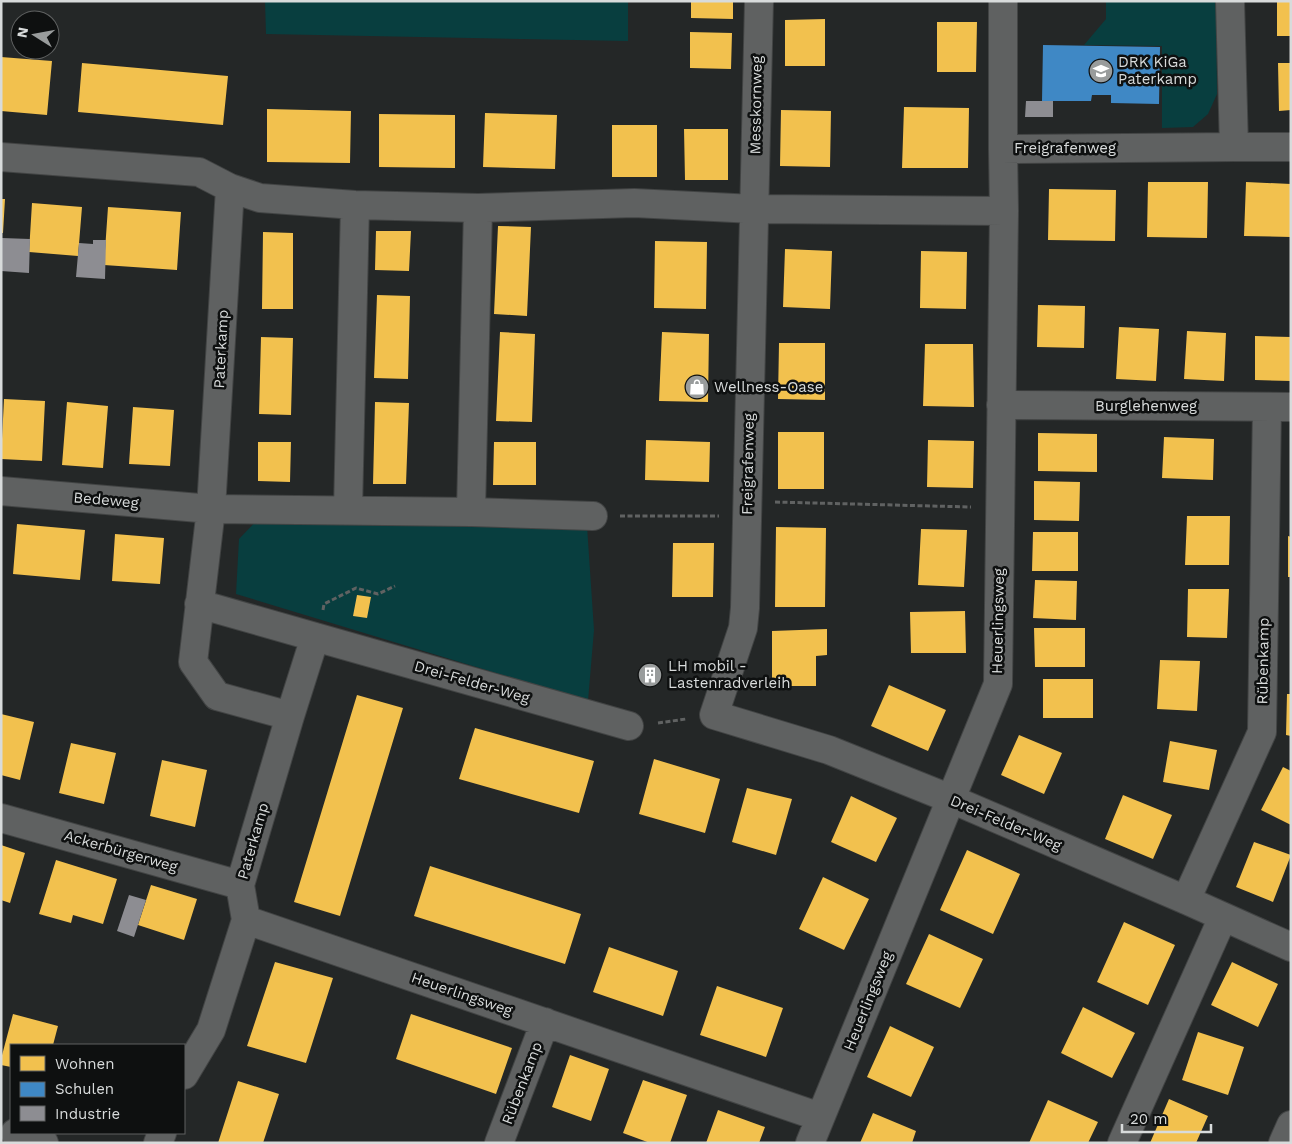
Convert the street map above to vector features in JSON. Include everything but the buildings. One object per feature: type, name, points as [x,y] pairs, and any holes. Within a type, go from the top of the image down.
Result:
[{"type":"street","name":"Messkornweg","points":[[754,209],[759,1]]},
{"type":"street","points":[[1003,1],[1003,148]]},
{"type":"street","points":[[1230,1],[1234,147]]},
{"type":"street","name":"Freigrafenweg","points":[[1004,211],[1003,148],[1291,147]]},
{"type":"street","points":[[1,157],[199,172],[230,188],[260,198],[354,205],[478,208],[634,203],[754,209],[1004,211]]},
{"type":"street","name":"Paterkamp","points":[[230,188],[211,509],[193,662],[217,696],[290,716]]},
{"type":"street","points":[[348,510],[354,205]]},
{"type":"street","points":[[471,512],[478,208]]},
{"type":"street","name":"Freigrafenweg","points":[[714,715],[743,628],[745,608],[754,209]]},
{"type":"street","name":"Heuerlingsweg","points":[[810,1143],[998,684],[1004,211]]},
{"type":"street","name":"Burglehenweg","points":[[1001,405],[1279,407]]},
{"type":"street","name":"Rübenkamp","points":[[1186,900],[1262,732],[1279,407]]},
{"type":"street","name":"Bedeweg","points":[[1,491],[211,509]]},
{"type":"street","points":[[211,509],[471,512],[592,516]]},
{"type":"street","points":[[199,604],[315,637]]},
{"type":"street","name":"Paterkamp","points":[[185,1073],[211,1030],[246,920],[240,885],[315,637]]},
{"type":"street","name":"Drei-Felder-Weg","points":[[315,637],[629,726]]},
{"type":"street","name":"Drei-Felder-Weg","points":[[714,715],[829,750],[1186,900],[1291,947]]},
{"type":"street","name":"Ackerbürgerweg","points":[[1,818],[240,885]]},
{"type":"street","points":[[1122,1143],[1223,917]]},
{"type":"street","name":"Heuerlingsweg","points":[[246,920],[820,1117]]},
{"type":"street","name":"Rübenkamp","points":[[500,1143],[545,1022]]},
{"type":"street","points":[[1283,1143],[1291,1125]]},
{"type":"street","points":[[18,1134],[44,1143]]},
{"type":"path","points":[[592,516],[747,509],[1000,508]]},
{"type":"path","points":[[315,637],[324,604],[356,588],[378,594],[395,586]]},
{"type":"path","points":[[629,726],[714,715]]},
{"type":"shaded area","points":[[265,1],[628,1],[628,41],[266,34]]},
{"type":"shaded area","points":[[1106,1],[1216,1],[1217,94],[1208,114],[1193,127],[1162,128],[1162,46],[1084,45],[1106,19]]},
{"type":"shaded area","points":[[259,518],[587,526],[594,630],[588,701],[236,594],[239,539]]},
{"type":"place","name":"DRK KiGa Paterkamp","points":[[1101,71]]},
{"type":"place","name":"Wellness-Oase","points":[[697,387]]},
{"type":"place","name":"LH mobil - Lastenradverleih","points":[[650,675]]}]
